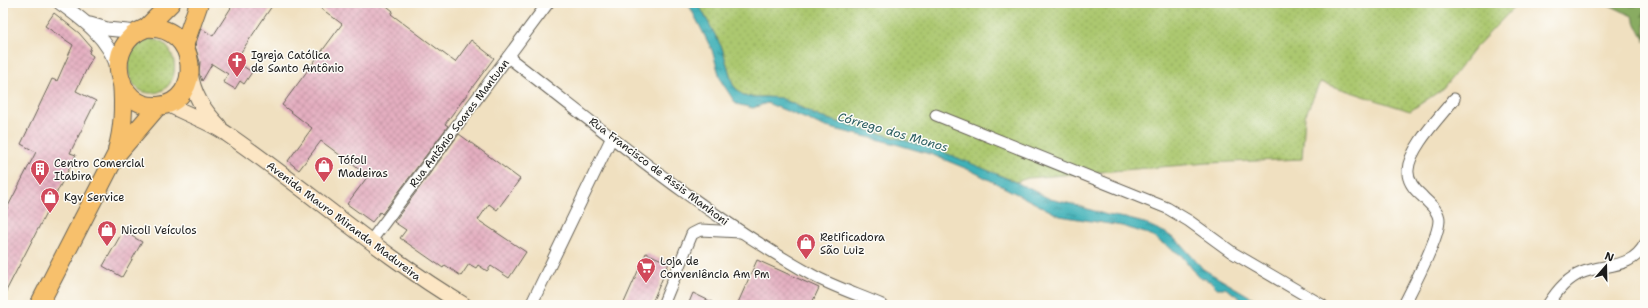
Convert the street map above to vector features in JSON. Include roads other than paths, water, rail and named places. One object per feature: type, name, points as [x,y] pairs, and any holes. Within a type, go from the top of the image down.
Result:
[{"type":"highway","points":[[40,305],[116,155],[122,126],[123,97],[121,52],[125,44],[171,3]]},
{"type":"highway","points":[[184,46],[199,3]]},
{"type":"highway","points":[[116,155],[163,105],[181,94],[186,87],[190,72],[184,46],[172,33],[164,29],[142,30]]},
{"type":"highway","points":[[121,78],[125,90],[135,100],[149,106],[163,105]]},
{"type":"main road","points":[[190,72],[192,85],[197,99],[226,134]]},
{"type":"main road","points":[[163,105],[226,134]]},
{"type":"main road","name":"Avenida Mauro Miranda Madureira","points":[[226,134],[370,242],[433,287],[464,305]]},
{"type":"street","points":[[60,3],[85,22],[103,40],[111,51],[121,78]]},
{"type":"street","name":"Rua Antônio Soares Mantuan","points":[[370,242],[548,3]]},
{"type":"street","points":[[85,22],[107,29],[142,30]]},
{"type":"street","name":"Rua Francisco de Assis Manhoni","points":[[508,57],[689,196],[741,232],[813,275],[882,305]]},
{"type":"street","points":[[1404,305],[1436,235],[1439,219],[1438,213],[1416,191],[1410,182],[1408,170],[1416,147],[1454,99]]},
{"type":"street","points":[[936,115],[1167,208],[1189,221],[1233,253],[1322,305]]},
{"type":"street","points":[[531,305],[612,137]]},
{"type":"street","points":[[663,305],[692,234],[700,230],[741,232]]},
{"type":"street","points":[[1548,305],[1557,292],[1580,273],[1628,262],[1637,256],[1645,244]]},
{"type":"water","points":[[688,3],[698,3],[722,48],[733,85],[743,96],[781,98],[820,117],[936,149],[1016,182],[1050,199],[1107,215],[1144,223],[1166,233],[1180,243],[1203,269],[1249,296],[1269,305],[1248,305],[1225,288],[1217,288],[1211,282],[1198,276],[1181,255],[1148,234],[1122,226],[1060,216],[972,171],[933,155],[892,143],[826,127],[767,103],[753,108],[736,104],[721,81],[712,50]]},
{"type":"place","name":"Igreja Católica de Santo Antônio","points":[[237,78]]},
{"type":"place","name":"Tófoli Madeiras","points":[[324,183]]},
{"type":"place","name":"Centro Comercial Itabira","points":[[40,186]]},
{"type":"place","name":"Kgv Service","points":[[50,214]]},
{"type":"place","name":"Nicoli Veículos","points":[[107,247]]},
{"type":"place","name":"Retificadora São Luiz","points":[[806,260]]},
{"type":"place","name":"Loja de Conveniência Am Pm","points":[[646,284]]},
{"type":"water label","name":"Córrego dos Monos","points":[[893,132]]}]
